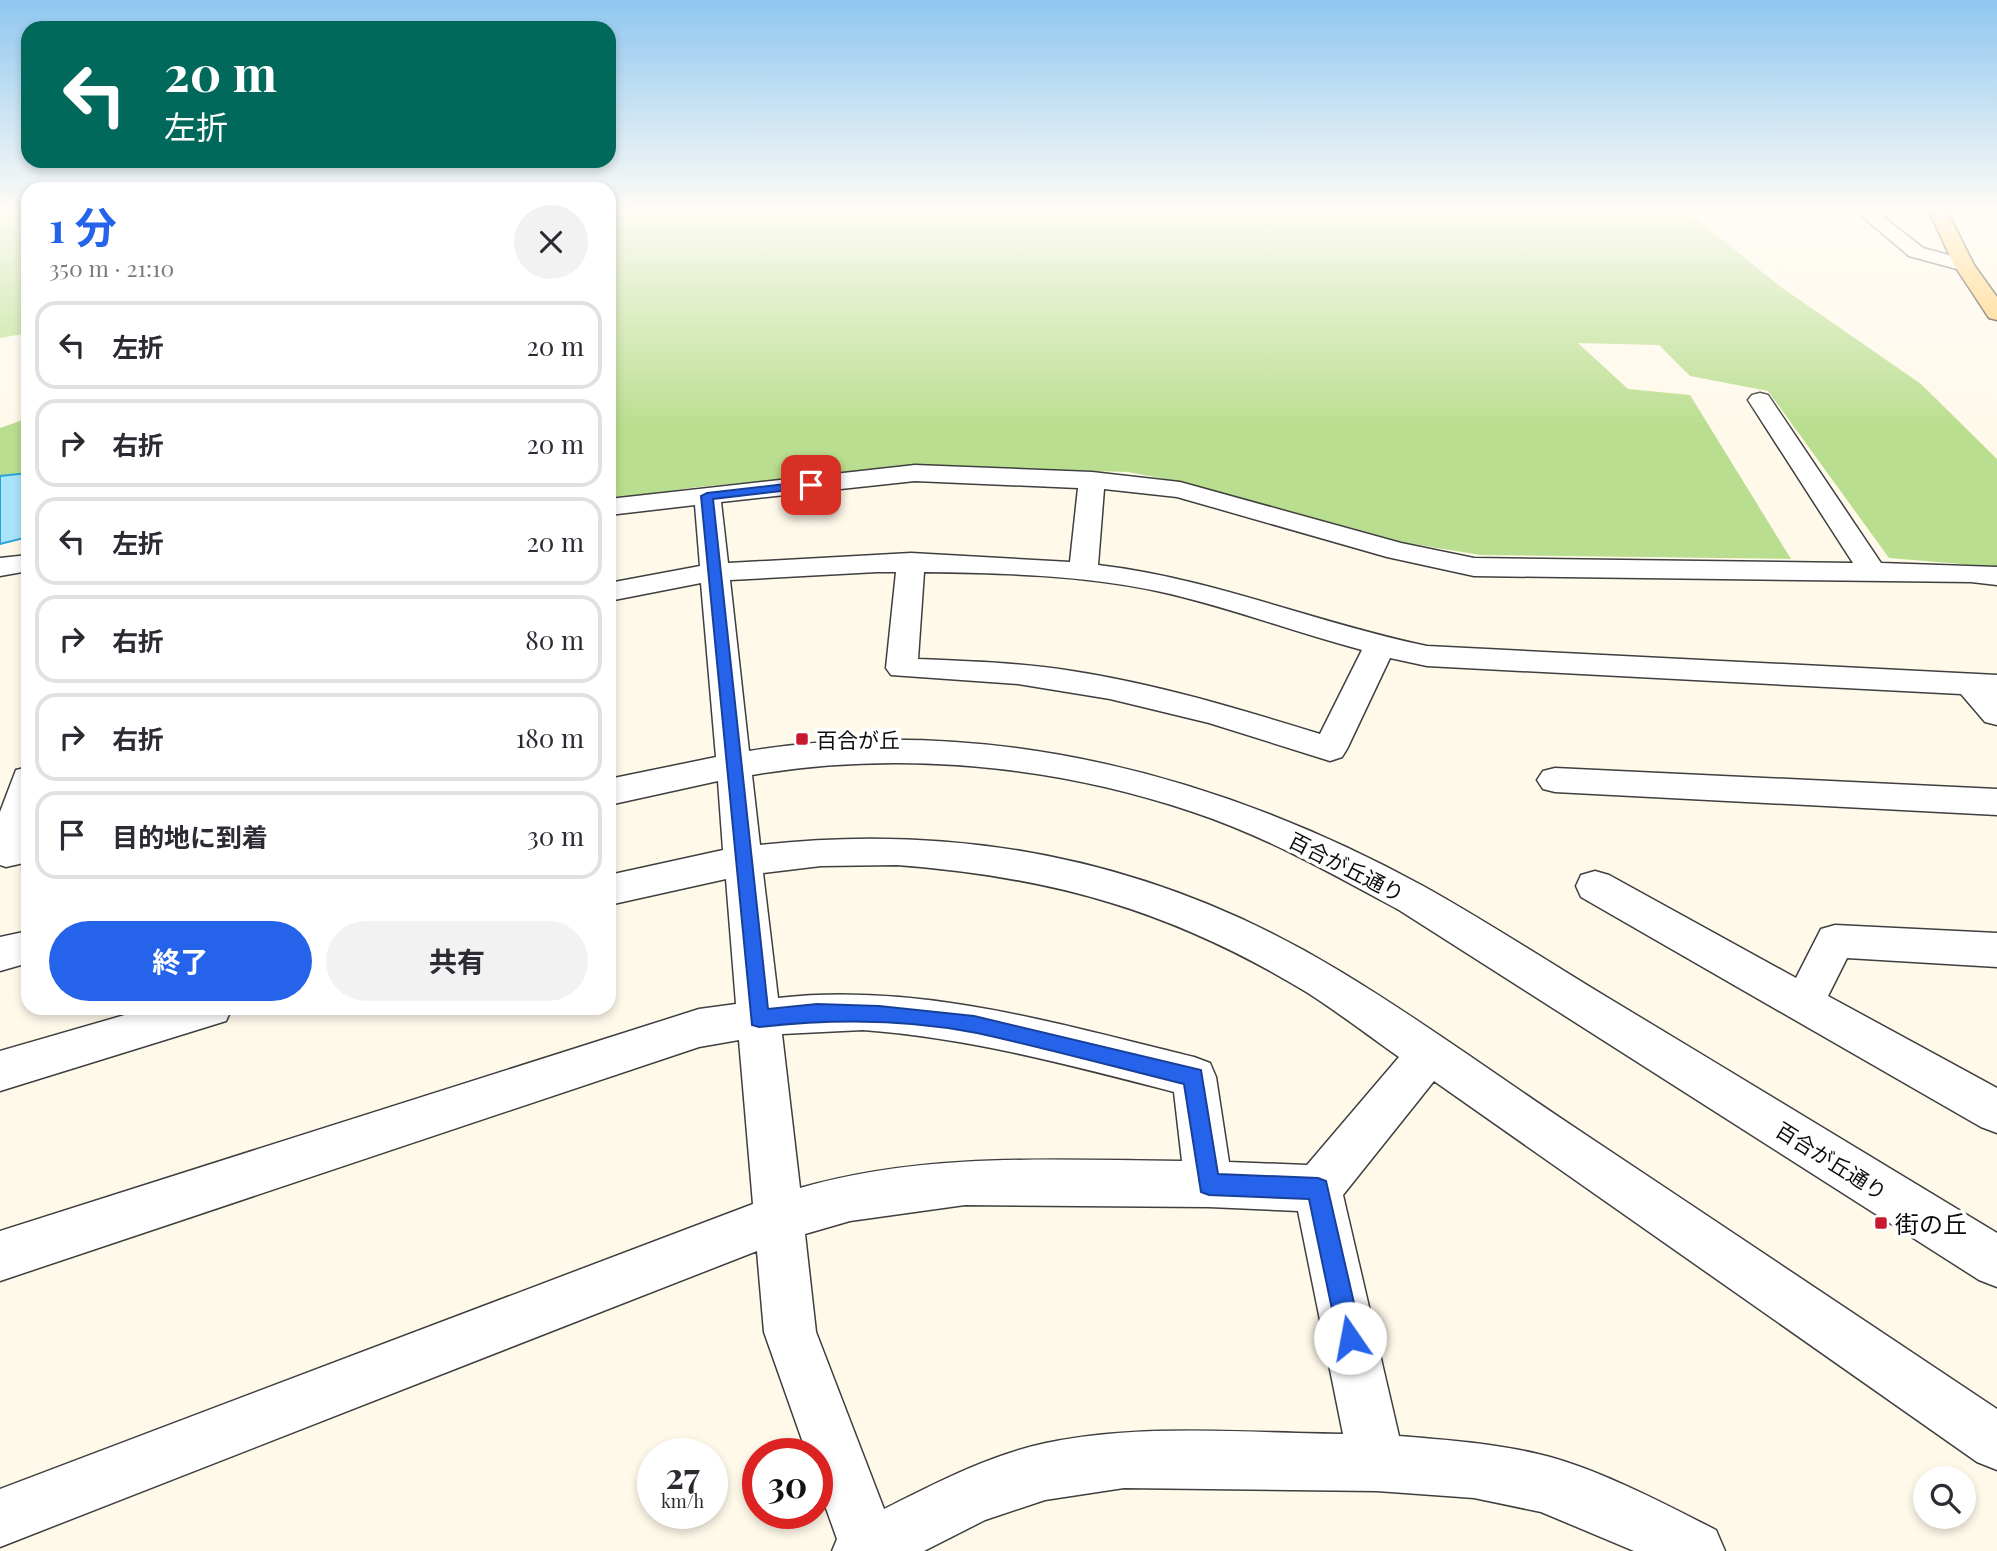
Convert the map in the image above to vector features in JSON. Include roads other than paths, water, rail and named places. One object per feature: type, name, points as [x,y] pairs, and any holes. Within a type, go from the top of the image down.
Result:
[{"type":"main road","points":[[1977,283],[1997,313]]},
{"type":"street","points":[[1760,400],[1872,571]]},
{"type":"street","points":[[616,506],[915,473],[1092,480],[1180,490],[1397,551],[1474,567],[1872,571],[1997,576]]},
{"type":"street","points":[[1083,571],[1092,480]]},
{"type":"street","points":[[707,496],[790,1332],[866,1548],[975,1494],[1045,1472],[1124,1460],[1377,1463],[1474,1469],[1541,1482],[1627,1516],[1695,1551]]},
{"type":"street","points":[[911,561],[902,668],[1035,676],[1151,696],[1241,720],[1330,749],[1379,647]]},
{"type":"street","points":[[616,590],[638,584],[714,573],[818,564],[911,561],[1083,571],[1157,582],[1379,647],[1427,656],[1984,684],[1997,714]]},
{"type":"street","points":[[0,567],[21,564]]},
{"type":"street","name":"百合が丘通り","points":[[616,790],[734,764],[867,751],[982,754],[1088,770],[1149,784],[1265,825],[1331,854],[1413,899],[1997,1262]]},
{"type":"street","points":[[1555,780],[1997,802]]},
{"type":"street","points":[[21,803],[6,853],[21,850]]},
{"type":"street","points":[[616,888],[744,861],[851,850],[924,853],[1000,859],[1074,874],[1200,915],[1269,948],[1430,1053],[1997,1442]]},
{"type":"street","points":[[1595,886],[1997,1112]]},
{"type":"street","points":[[1804,1003],[1835,941],[1997,950]]},
{"type":"street","points":[[0,954],[21,949]]},
{"type":"street","points":[[0,1256],[698,1028],[759,1019],[842,1013],[974,1024],[1194,1077],[1209,1184]]},
{"type":"street","points":[[0,1071],[188,1015]]},
{"type":"street","points":[[1318,1189],[1430,1053]]},
{"type":"street","points":[[0,1518],[780,1218],[850,1197],[965,1182],[1209,1184],[1318,1189]]},
{"type":"street","points":[[1318,1189],[1377,1463]]},
{"type":"water","points":[[21,474],[21,539],[0,544],[0,476]]},
{"type":"place","name":"百合が丘","points":[[802,739]]},
{"type":"place","name":"街の丘","points":[[1881,1223]]}]
